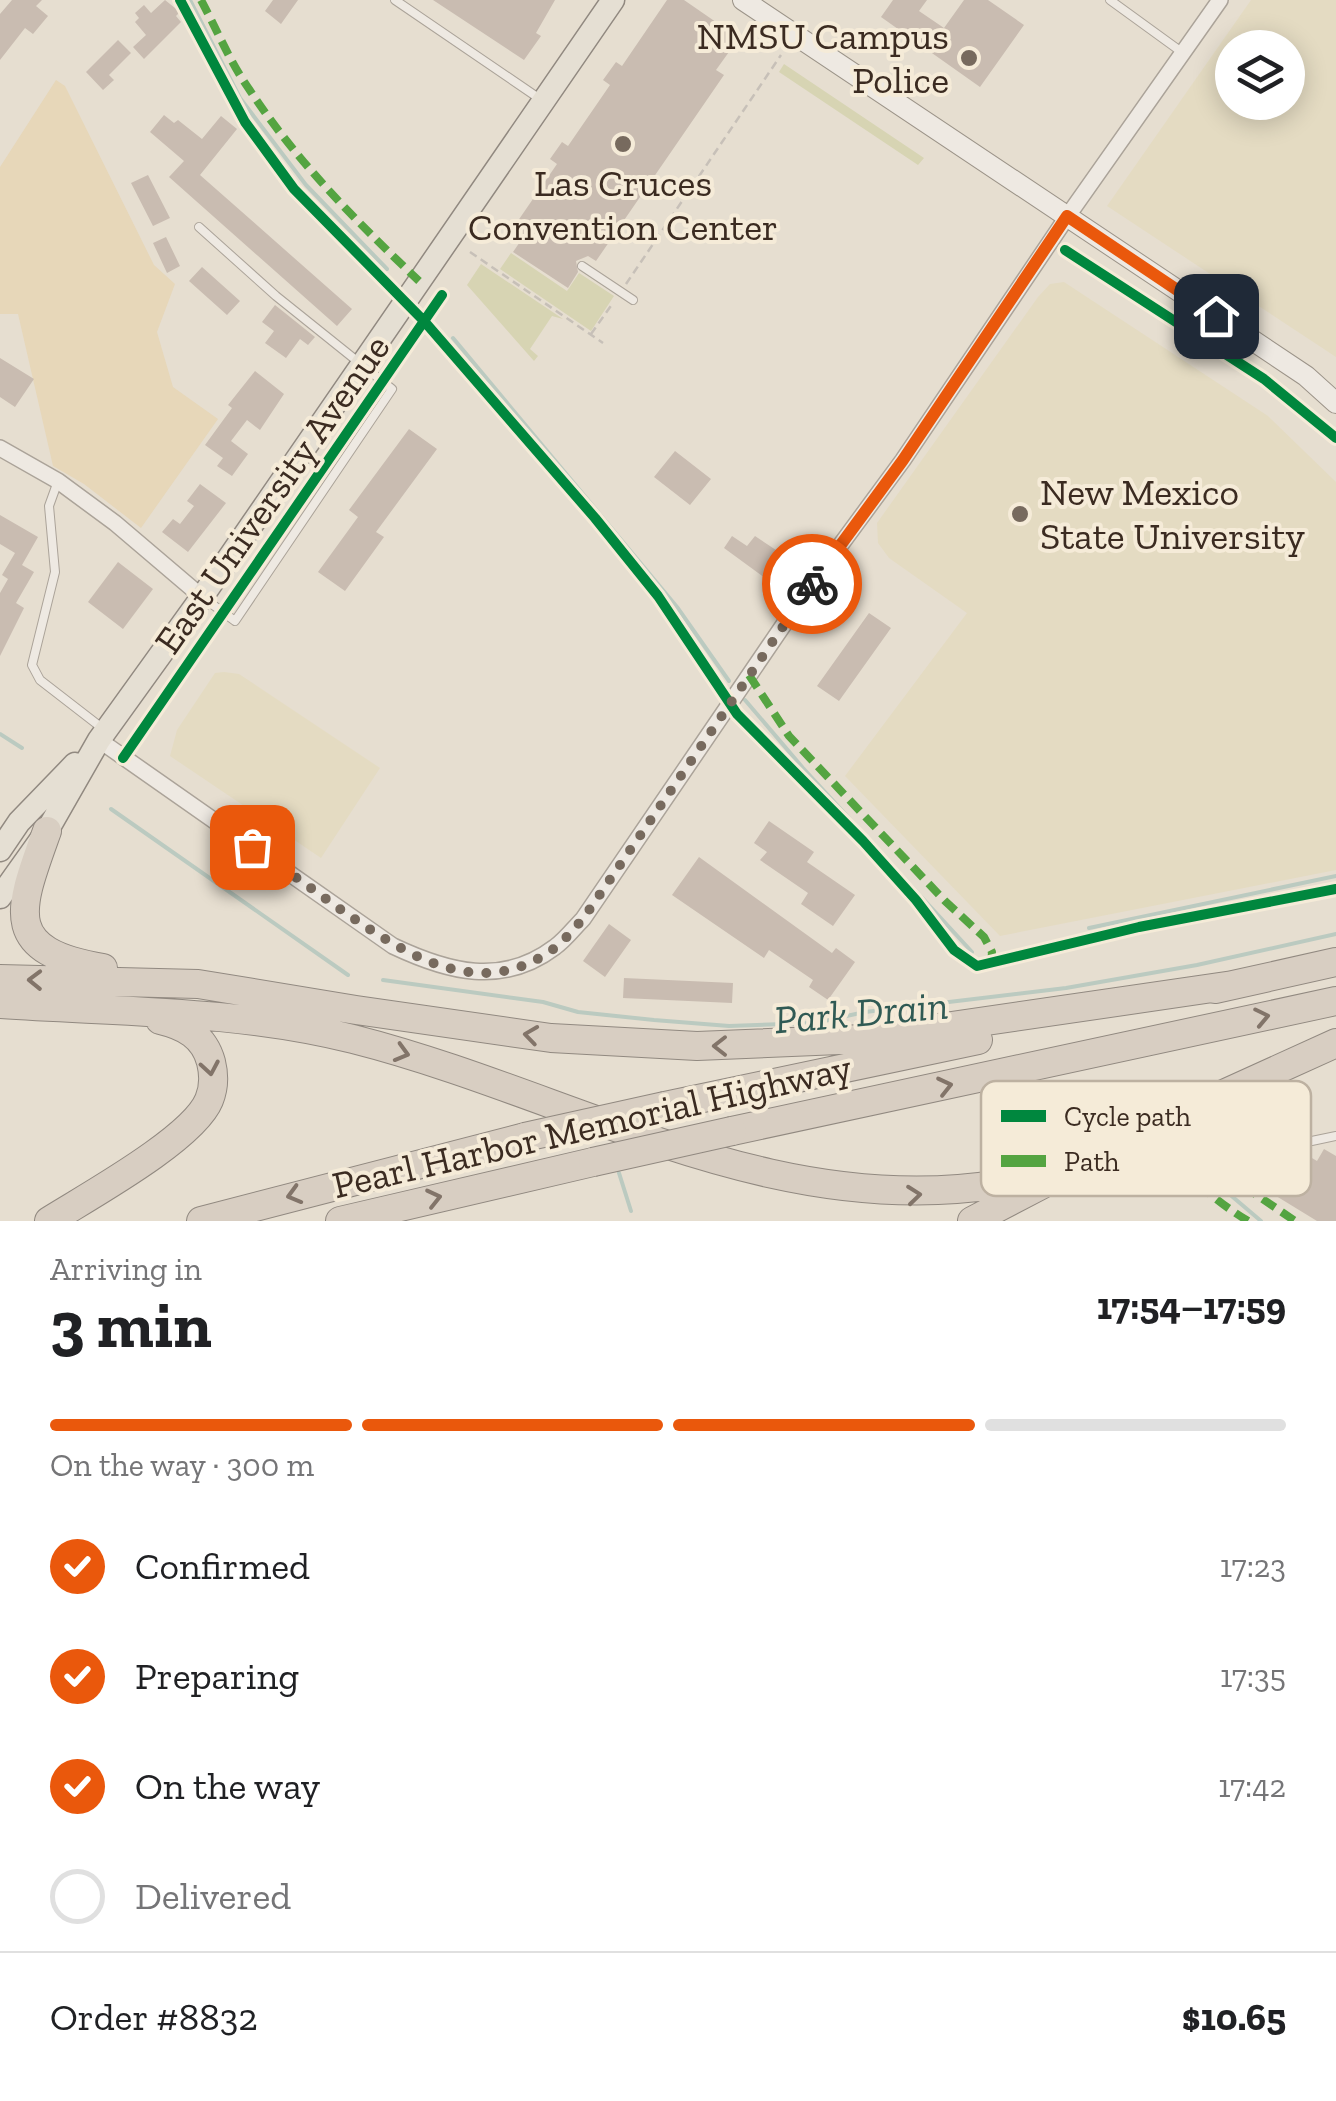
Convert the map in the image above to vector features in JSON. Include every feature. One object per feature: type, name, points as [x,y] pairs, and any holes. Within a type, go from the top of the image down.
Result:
[{"type":"highway","points":[[47,831],[23,901],[28,928],[46,951],[61,960],[356,1010],[551,1038],[697,1046],[863,1040],[1233,985]]},
{"type":"highway","name":"Pearl Harbor Memorial Highway","points":[[201,1221],[524,1137],[1336,962]]},
{"type":"highway","points":[[1,998],[198,984]]},
{"type":"highway","points":[[1,998],[104,1011],[261,1022],[354,1039],[445,1066],[738,1174],[803,1189],[867,1196],[981,1187]]},
{"type":"highway","name":"Pearl Harbor Memorial Highway","points":[[340,1221],[732,1131],[1336,1001]]},
{"type":"highway","points":[[50,1221],[170,1140],[202,1112],[209,1099],[213,1070],[199,1039],[185,1027],[104,1011]]},
{"type":"highway","points":[[1251,1081],[1336,1043]]},
{"type":"highway","points":[[972,1221],[1020,1196]]},
{"type":"main road","name":"East University Avenue","points":[[0,897],[47,831],[102,735],[202,597],[613,0]]},
{"type":"main road","name":"East University Avenue","points":[[0,850],[19,822],[102,735]]},
{"type":"street","points":[[743,0],[1306,376],[1336,403]]},
{"type":"street","points":[[102,735],[394,946],[433,965],[472,974],[515,968],[555,948],[583,919],[806,592],[903,460],[1067,216],[1220,0]]},
{"type":"street","points":[[0,448],[115,522],[202,597]]},
{"type":"lane","points":[[395,0],[543,101]]},
{"type":"lane","points":[[1110,0],[1183,53]]},
{"type":"lane","points":[[198,227],[392,389],[235,620],[202,597]]},
{"type":"lane","points":[[582,266],[633,300]]},
{"type":"lane","points":[[58,482],[49,506],[55,572],[32,665],[40,680],[102,735]]},
{"type":"lane","points":[[1311,1141],[1336,1136]]},
{"type":"path","points":[[591,334],[781,56]]},
{"type":"path","points":[[470,252],[603,343]]},
{"type":"shaded area","points":[[1251,0],[1336,0],[1336,357],[1107,206],[1215,52],[1215,120],[1305,120],[1305,30],[1230,30]]},
{"type":"shaded area","points":[[784,64],[924,158],[918,165],[779,72]]},
{"type":"shaded area","points":[[511,253],[567,291],[579,273],[614,296],[591,331],[500,269]]},
{"type":"shaded area","points":[[481,264],[563,319],[552,316],[530,349],[538,356],[534,361],[467,285]]},
{"type":"shaded area","points":[[1064,282],[1268,416],[1336,482],[1336,870],[1000,936],[845,776],[967,613],[889,558],[878,543],[877,523],[1038,297],[1050,284]]},
{"type":"shaded area","points":[[215,673],[239,674],[380,768],[321,858],[170,756],[177,730]]},
{"type":"sand","points":[[56,80],[65,86],[154,265],[175,284],[157,332],[173,387],[218,419],[141,528],[84,484],[53,466],[18,314],[0,314],[0,167]]},
{"type":"building","points":[[12,0],[42,0],[36,6],[48,16],[33,34],[25,28],[0,60],[0,14]]},
{"type":"building","points":[[165,0],[180,12],[176,16],[181,22],[144,59],[133,47],[146,35],[135,22],[139,18],[135,13],[144,5],[151,13]]},
{"type":"building","points":[[273,0],[298,0],[281,24],[265,11]]},
{"type":"building","points":[[433,0],[555,0],[536,33],[541,36],[524,60]]},
{"type":"building","name":"Las Cruces Convention Center","points":[[667,0],[684,0],[739,38],[716,70],[724,75],[596,261],[588,256],[576,261],[578,272],[568,288],[513,252],[524,236],[513,228],[557,164],[550,159],[562,142],[568,146],[610,85],[603,80],[616,62],[622,66]]},
{"type":"building","name":"NMSU Campus Police","points":[[893,0],[927,0],[919,11],[944,28],[964,0],[988,0],[1024,25],[980,87],[881,17]]},
{"type":"building","points":[[118,40],[131,53],[109,75],[114,80],[103,90],[86,72]]},
{"type":"building","points":[[164,115],[174,123],[178,120],[202,139],[221,116],[237,129],[200,175],[352,309],[337,326],[169,177],[184,161],[150,132]]},
{"type":"building","points":[[148,175],[170,218],[153,226],[131,183]]},
{"type":"building","points":[[166,237],[180,266],[167,273],[153,243]]},
{"type":"building","points":[[202,267],[240,301],[227,315],[189,281]]},
{"type":"building","points":[[275,305],[315,337],[308,345],[300,339],[286,358],[265,343],[274,331],[262,322]]},
{"type":"building","points":[[0,358],[34,379],[15,407],[0,397]]},
{"type":"building","points":[[255,371],[284,394],[260,430],[247,420],[231,441],[248,454],[232,476],[217,466],[223,458],[205,445],[232,408],[228,405]]},
{"type":"building","points":[[409,429],[437,449],[376,532],[384,537],[345,591],[318,572],[358,517],[349,510]]},
{"type":"building","points":[[675,451],[711,479],[690,505],[654,477]]},
{"type":"building","points":[[200,484],[226,503],[188,552],[162,532],[173,519],[180,524],[194,506],[187,501]]},
{"type":"building","points":[[0,515],[38,537],[22,565],[34,572],[16,603],[24,608],[0,656],[0,593],[8,579],[2,575],[15,553],[0,544]]},
{"type":"building","points":[[732,536],[747,546],[755,536],[785,556],[792,550],[801,559],[776,586],[724,548]]},
{"type":"building","points":[[118,562],[153,589],[123,629],[88,602]]},
{"type":"building","points":[[869,613],[891,628],[839,701],[817,686]]},
{"type":"building","points":[[769,821],[814,852],[807,862],[855,895],[833,926],[801,904],[808,893],[760,860],[767,852],[754,843]]},
{"type":"building","points":[[699,857],[832,953],[836,948],[855,962],[828,1000],[809,987],[813,980],[769,950],[764,958],[672,895]]},
{"type":"building","points":[[609,924],[631,940],[605,977],[583,961]]},
{"type":"building","points":[[624,978],[733,983],[732,1003],[623,998]]},
{"type":"building","points":[[1324,1149],[1336,1156],[1336,1221],[1317,1221],[1276,1196],[1311,1196],[1311,1157],[1317,1161]]},
{"type":"waterway","points":[[190,0],[240,98],[306,185],[387,269]]},
{"type":"waterway","points":[[453,338],[677,607],[729,681]]},
{"type":"waterway","points":[[745,700],[972,952]]},
{"type":"waterway","name":"Park Drain","points":[[0,734],[22,748]]},
{"type":"waterway","name":"Park Drain","points":[[111,809],[348,975]]},
{"type":"waterway","points":[[1089,928],[1336,876]]},
{"type":"waterway","name":"Park Drain","points":[[383,980],[543,1002],[578,1012],[654,1020],[729,1026],[814,1023],[865,1012],[1066,988],[1197,965],[1336,934]]},
{"type":"waterway","points":[[619,1173],[631,1211]]},
{"type":"waterway","points":[[1232,1196],[1261,1221]]},
{"type":"marked path","points":[[201,0],[242,79],[287,141],[350,213],[419,281]]},
{"type":"marked path","points":[[749,675],[789,736],[984,937],[992,952],[991,963]]},
{"type":"marked path","points":[[1213,1196],[1248,1221]]},
{"type":"marked path","points":[[1258,1196],[1295,1221]]},
{"type":"cycle path","points":[[180,0],[245,122],[294,189],[424,321],[595,518],[658,596],[737,714],[863,841],[954,950],[977,966],[1139,927],[1336,889]]},
{"type":"cycle path","points":[[1065,250],[1264,379],[1336,438]]},
{"type":"cycle path","points":[[123,758],[442,295]]},
{"type":"way so far","points":[[252,847],[394,946],[433,965],[472,974],[515,968],[555,948],[583,919],[812,584]]},
{"type":"place","name":"NMSU Campus Police","points":[[969,58]]},
{"type":"place","name":"Las Cruces Convention Center","points":[[623,144]]},
{"type":"place","name":"New Mexico State University","points":[[1020,514]]},
{"type":"route","points":[[812,584],[903,460],[1067,216],[1216,316]]}]
